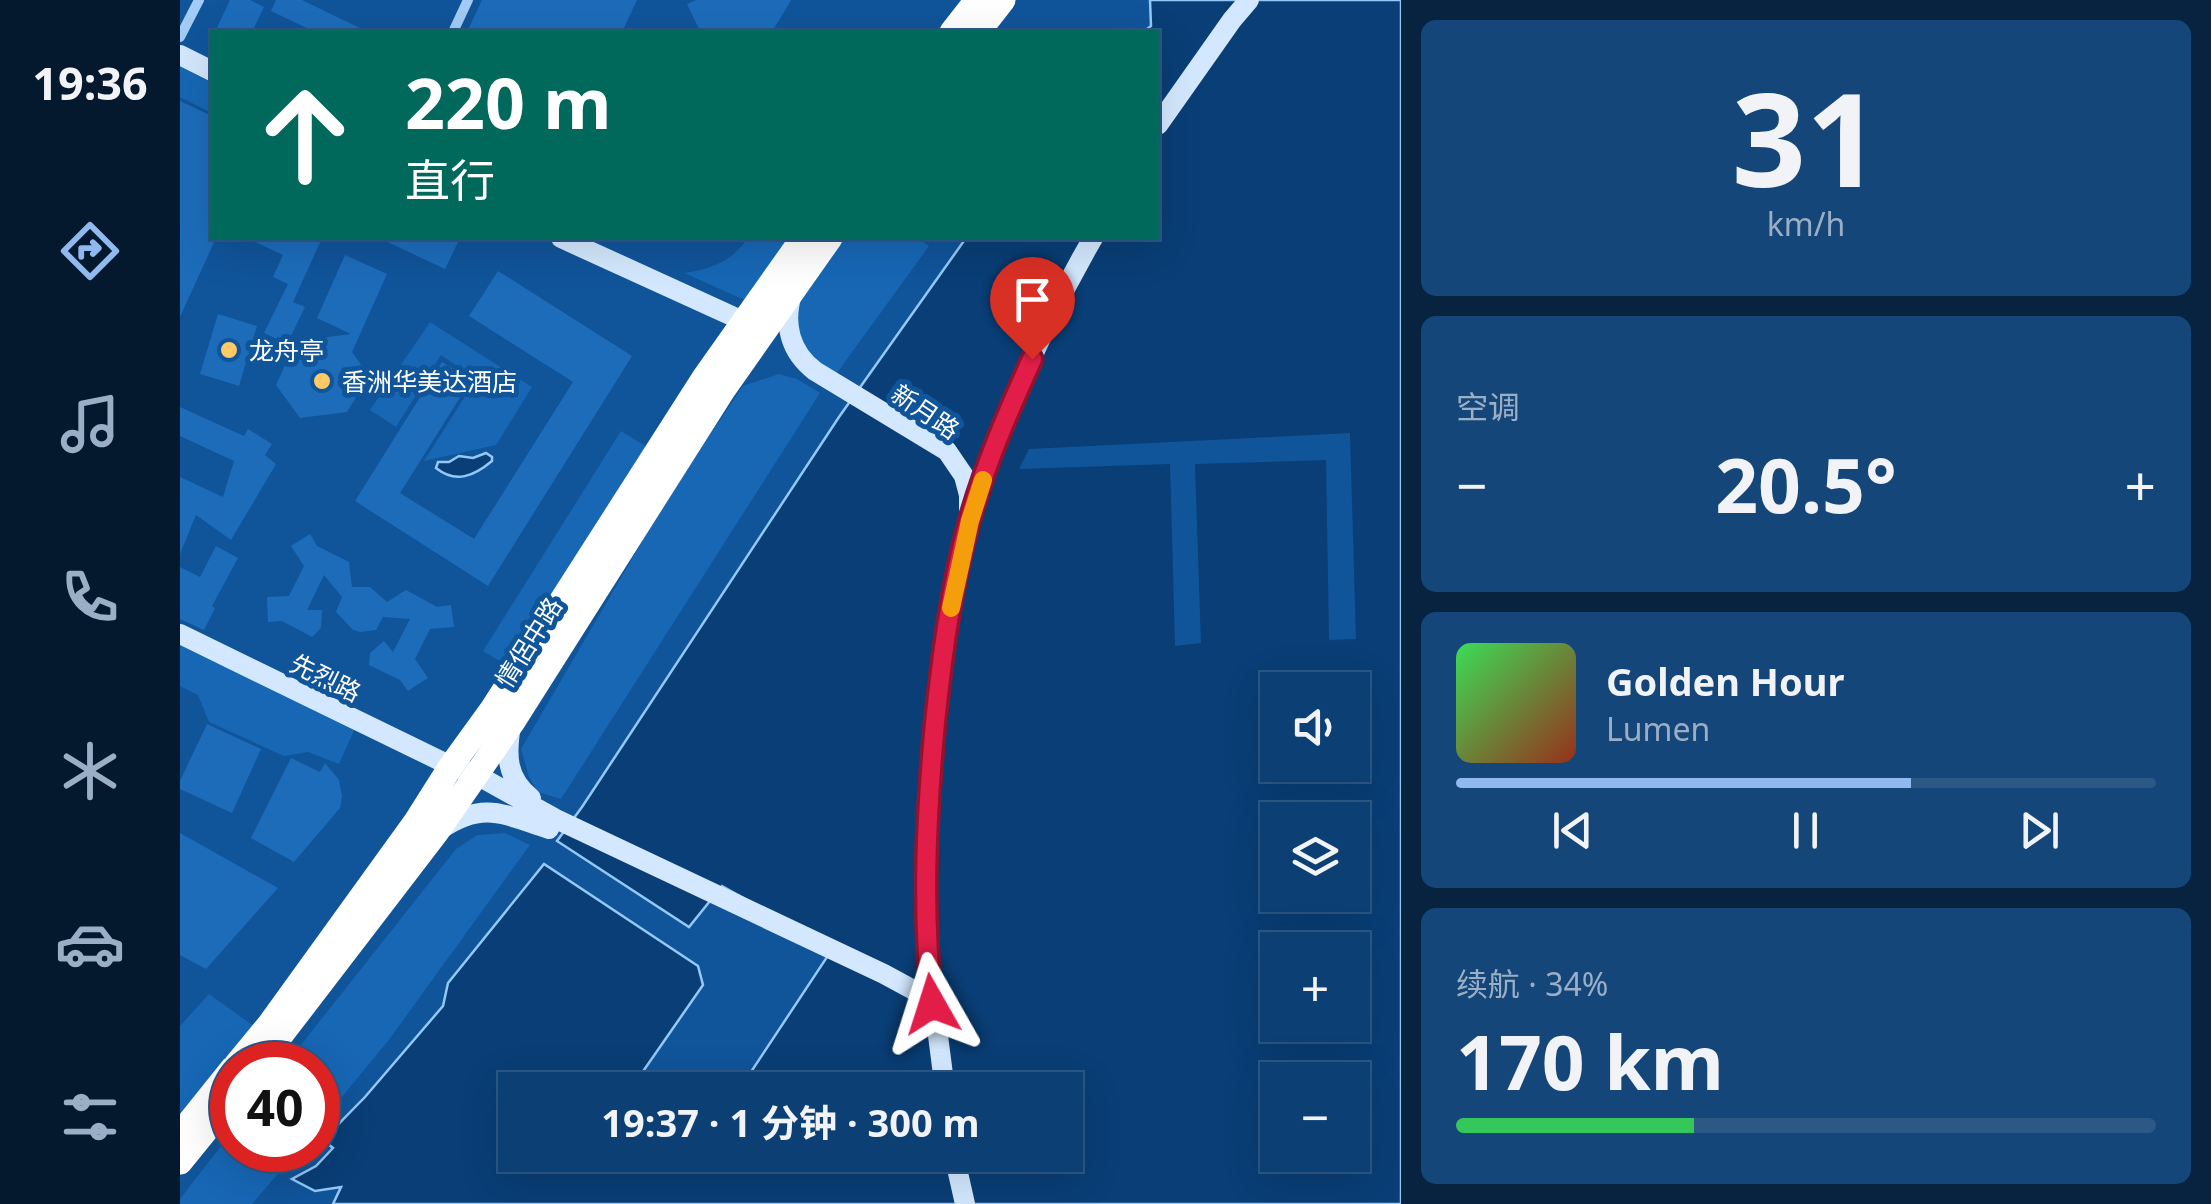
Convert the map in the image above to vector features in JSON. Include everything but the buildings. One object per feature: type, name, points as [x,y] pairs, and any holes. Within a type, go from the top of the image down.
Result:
[{"type":"highway","points":[[952,26],[977,0]]},
{"type":"highway","points":[[980,30],[1003,0]]},
{"type":"highway","name":"情侶中路","points":[[276,1042],[436,832],[493,708],[743,321],[802,240]]},
{"type":"highway","name":"情侶中路","points":[[254,1042],[417,820],[512,723],[722,390],[829,240]]},
{"type":"highway","name":"情侶中路","points":[[180,1134],[210,1097]]},
{"type":"highway","points":[[180,1162],[210,1125]]},
{"type":"street","points":[[180,37],[199,0]]},
{"type":"street","points":[[454,30],[468,0]]},
{"type":"street","points":[[1160,122],[1249,0]]},
{"type":"street","points":[[180,55],[210,70]]},
{"type":"street","points":[[565,240],[743,321]]},
{"type":"street","points":[[970,521],[1002,425],[1061,292],[1092,240]]},
{"type":"street","name":"新月路","points":[[794,288],[787,317],[794,348],[810,367],[946,451],[964,476],[969,495],[970,521],[940,668],[927,806],[927,950],[942,1072]]},
{"type":"street","name":"先烈路","points":[[180,634],[464,775],[552,824]]},
{"type":"street","points":[[512,723],[507,751],[512,776],[552,824],[744,924],[892,989],[918,1009],[938,1042]]},
{"type":"street","points":[[436,832],[456,818],[474,812],[498,812],[552,824],[884,974],[932,1004]]},
{"type":"street","points":[[957,1172],[964,1204]]},
{"type":"shaded area","points":[[1150,0],[1401,0],[1401,1204],[333,1204],[341,1187],[315,1191],[292,1179],[305,1172],[340,1172],[340,1123],[443,1006],[448,983],[544,864],[698,966],[703,985],[643,1072],[498,1072],[498,1172],[1083,1172],[1083,1072],[751,1072],[833,948],[722,886],[689,927],[557,841],[839,417],[965,240],[1160,240],[1160,30],[1146,30],[1151,26]]},
{"type":"shaded area","points":[[180,60],[210,75],[210,112],[180,97]]},
{"type":"shaded area","points":[[746,240],[796,240],[751,303],[684,273],[720,263]]},
{"type":"shaded area","points":[[839,240],[920,240],[929,246],[837,373],[800,351],[798,302]]},
{"type":"shaded area","points":[[430,322],[532,387],[496,445],[424,461],[476,379],[441,355],[396,427],[370,410]]},
{"type":"shaded area","points":[[779,374],[797,379],[820,393],[561,799],[538,792],[521,749],[671,492],[743,386]]},
{"type":"shaded area","points":[[621,431],[652,450],[512,669],[483,651]]},
{"type":"shaded area","points":[[486,453],[492,461],[465,476],[451,476],[436,468],[438,462]]},
{"type":"shaded area","points":[[180,638],[357,724],[339,764],[308,752],[284,756],[209,722],[198,695],[180,686]]},
{"type":"shaded area","points":[[505,833],[530,845],[388,1041],[340,1099],[340,1042],[303,1042],[456,849],[477,835]]},
{"type":"shaded area","points":[[209,994],[258,1029],[247,1042],[210,1042],[210,1086],[180,1122],[180,1026]]},
{"type":"shaded area","points":[[210,1160],[210,1172],[279,1172],[252,1204],[180,1204]]},
{"type":"pier","points":[[1350,433],[1356,639],[1329,640],[1326,460],[1195,464],[1201,643],[1175,646],[1170,464],[1019,469],[1029,449]]},
{"type":"slow traffic","points":[[951,608],[983,480]]},
{"type":"place","name":"龙舟亭","points":[[229,350]]},
{"type":"place","name":"香洲华美达酒店","points":[[322,381]]},
{"type":"route","points":[[932,1004],[927,950],[927,806],[940,668],[970,521],[996,440],[1032,359]]}]
